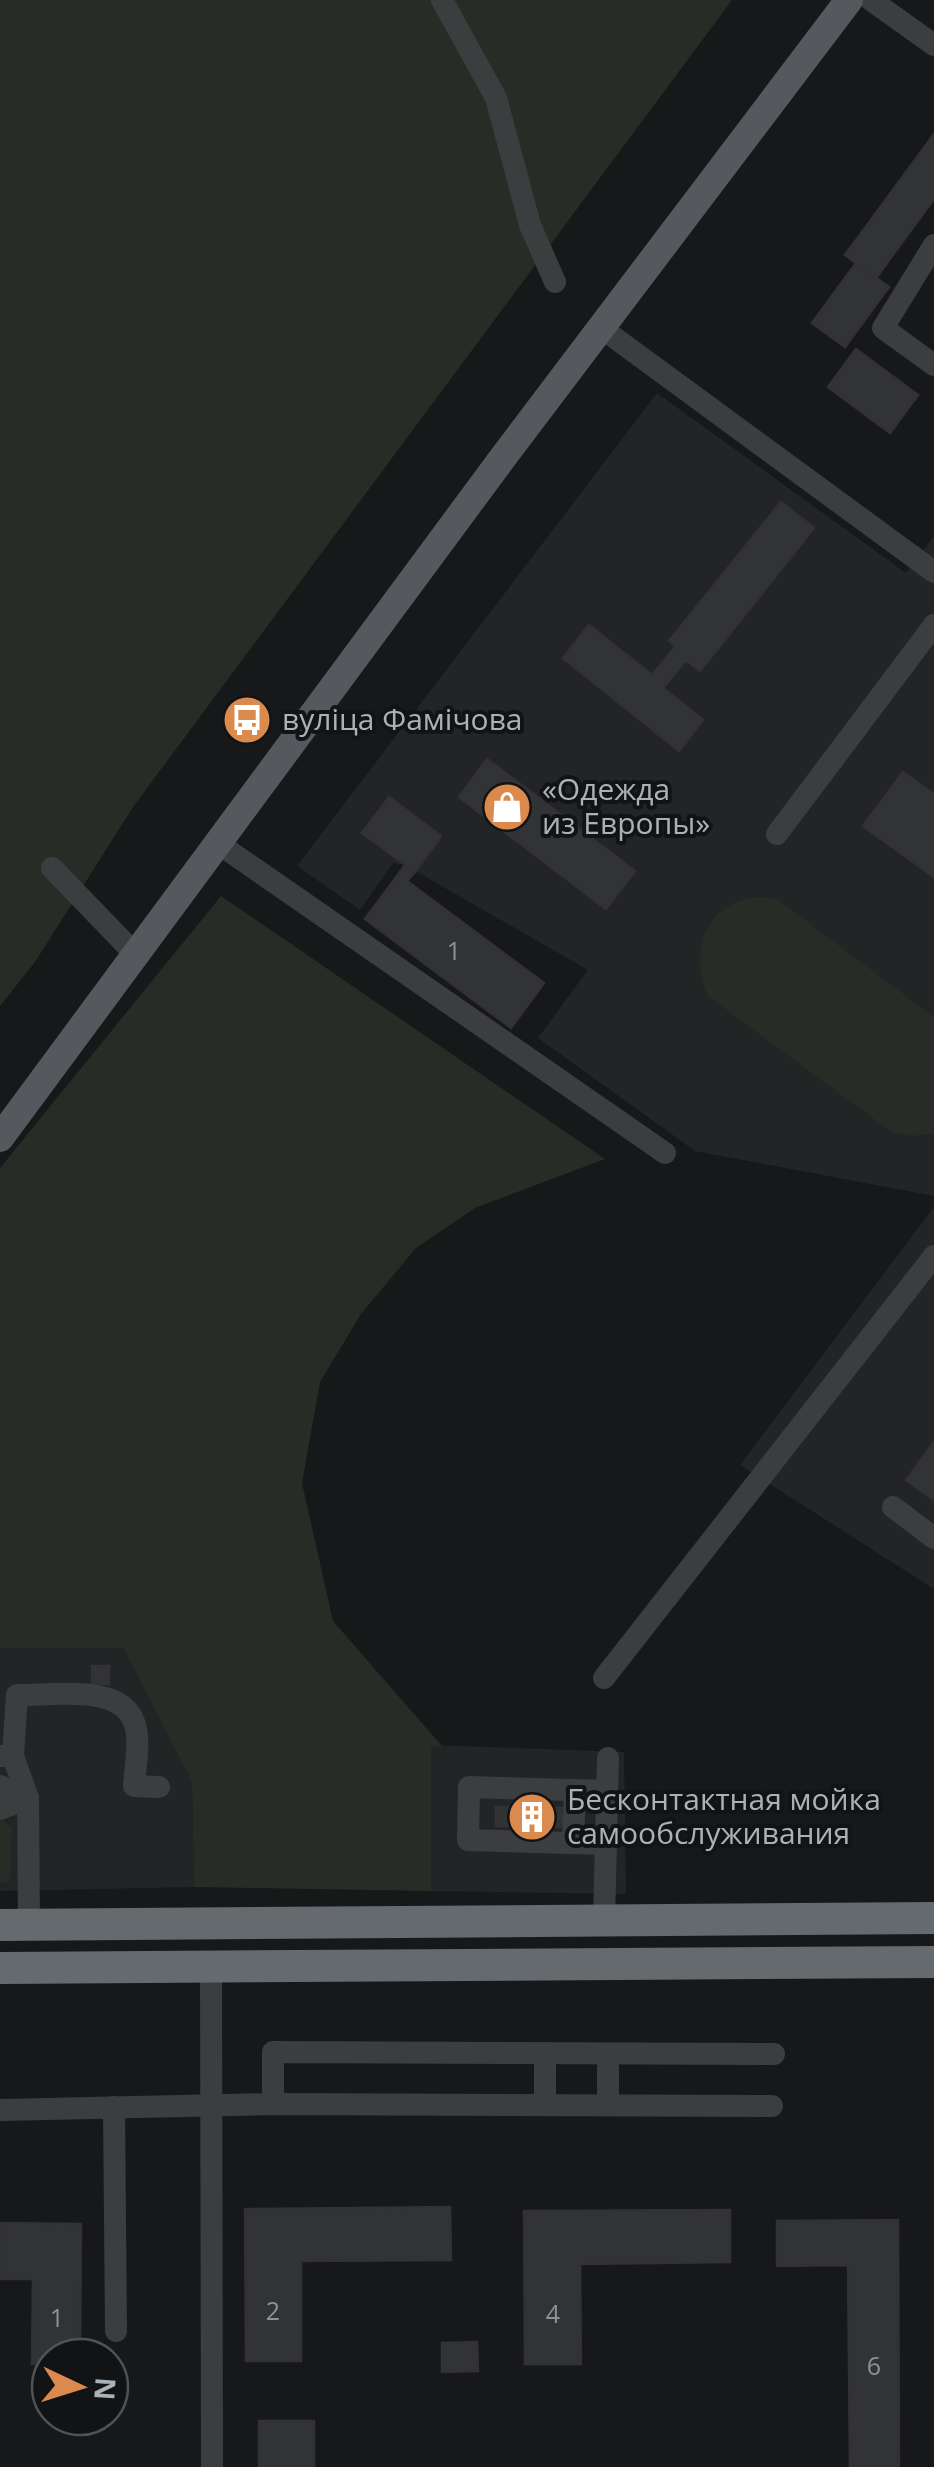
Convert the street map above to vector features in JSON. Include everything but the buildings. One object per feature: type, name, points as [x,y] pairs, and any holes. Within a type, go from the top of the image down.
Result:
[{"type":"highway","points":[[14,1925],[934,1918]]},
{"type":"highway","points":[[0,1968],[934,1962]]},
{"type":"main road","points":[[0,1138],[600,327],[849,0]]},
{"type":"lane","points":[[442,0],[496,98],[530,225],[556,282]]},
{"type":"lane","points":[[870,0],[934,46]]},
{"type":"lane","points":[[934,245],[883,328],[934,365]]},
{"type":"lane","points":[[600,327],[934,572]]},
{"type":"lane","points":[[776,834],[934,625]]},
{"type":"lane","points":[[218,844],[665,1153]]},
{"type":"lane","points":[[52,868],[136,955]]},
{"type":"lane","points":[[604,1678],[934,1256]]},
{"type":"lane","points":[[894,1506],[934,1538]]},
{"type":"lane","points":[[14,1925],[28,1798],[6,1774],[4,1762],[16,1695],[107,1697],[125,1707],[136,1724],[134,1786],[159,1787]]},
{"type":"lane","points":[[604,1922],[608,1758]]},
{"type":"lane","points":[[0,1786],[28,1798]]},
{"type":"lane","points":[[606,1844],[468,1840],[469,1788],[607,1791]]},
{"type":"lane","points":[[573,1843],[574,1790]]},
{"type":"lane","points":[[0,1799],[28,1798]]},
{"type":"lane","points":[[0,1810],[28,1798]]},
{"type":"lane","points":[[211,1968],[212,2467]]},
{"type":"lane","points":[[273,2104],[273,2052],[774,2054]]},
{"type":"lane","points":[[544,2105],[545,2053]]},
{"type":"lane","points":[[608,2054],[608,2105]]},
{"type":"lane","points":[[0,2110],[209,2104],[772,2106]]},
{"type":"lane","points":[[114,2107],[116,2331]]},
{"type":"shaded area","points":[[0,0],[732,0],[133,807],[35,962],[0,1006]]},
{"type":"shaded area","points":[[657,393],[906,573],[934,536],[934,1196],[695,1151],[538,1038],[588,970],[405,865],[393,863],[360,910],[297,866]]},
{"type":"shaded area","points":[[221,896],[605,1159],[475,1208],[416,1248],[361,1314],[320,1382],[302,1483],[333,1621],[442,1746],[431,1746],[431,1891],[194,1887],[192,1782],[123,1648],[0,1648],[0,1168]]},
{"type":"shaded area","points":[[756,897],[777,899],[934,1017],[934,1133],[893,1133],[708,996],[699,963],[705,933],[724,909]]},
{"type":"shaded area","points":[[934,1207],[934,1589],[740,1465]]},
{"type":"shaded area","points":[[0,1648],[123,1648],[192,1782],[194,1887],[0,1891]]},
{"type":"shaded area","points":[[431,1745],[624,1752],[626,1894],[431,1891]]},
{"type":"shaded area","points":[[0,1817],[12,1829],[10,1882],[0,1882]]},
{"type":"place","name":"вуліца Фамічова","points":[[247,720]]},
{"type":"place","name":"«Одежда из Европы»","points":[[507,807]]},
{"type":"place","name":"Бесконтактная мойка самообслуживания","points":[[532,1817]]}]
